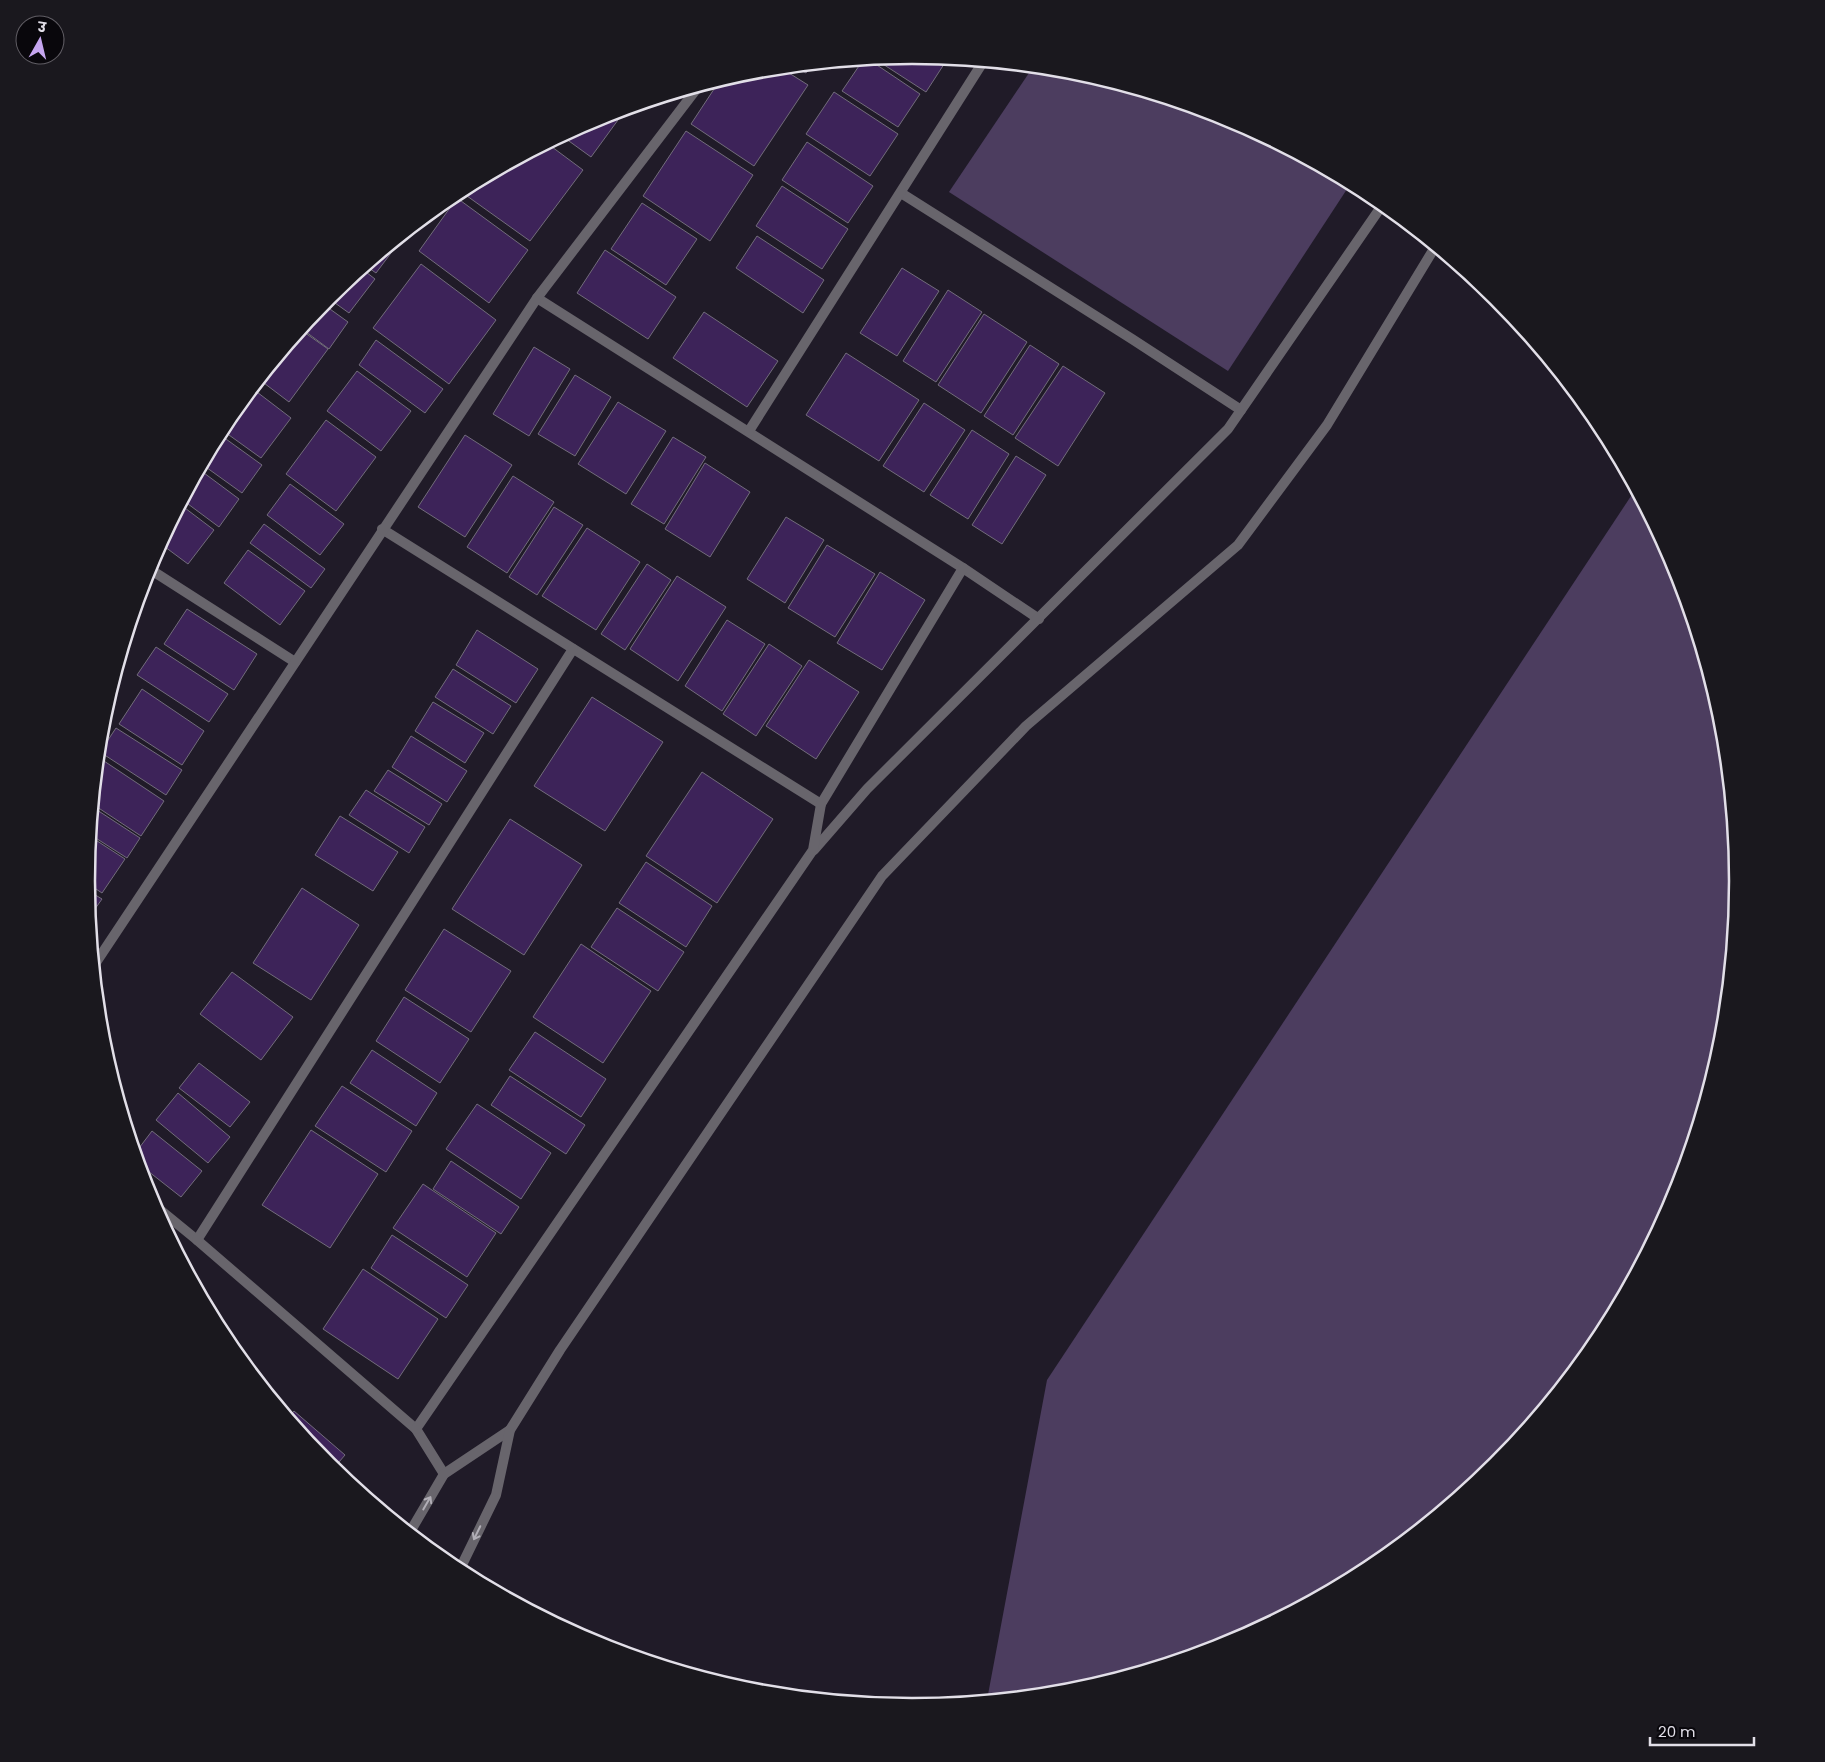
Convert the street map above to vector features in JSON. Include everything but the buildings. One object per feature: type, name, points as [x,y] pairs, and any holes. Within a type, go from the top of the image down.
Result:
[{"type":"street","points":[[750,431],[981,67]]},
{"type":"street","points":[[99,958],[537,298],[692,95]]},
{"type":"street","points":[[901,193],[1241,410]]},
{"type":"street","points":[[416,1429],[813,850],[868,789],[1228,429],[1379,210]]},
{"type":"street","points":[[463,1564],[496,1496],[510,1430],[560,1350],[882,876],[1026,726],[1238,545],[1327,425],[1432,251]]},
{"type":"street","points":[[537,298],[750,431],[1039,619]]},
{"type":"street","points":[[382,529],[821,804]]},
{"type":"street","points":[[813,850],[821,804],[963,568]]},
{"type":"street","points":[[155,573],[295,662]]},
{"type":"street","points":[[197,1240],[573,648]]},
{"type":"street","points":[[167,1216],[416,1429],[444,1474]]},
{"type":"street","points":[[413,1527],[444,1474],[510,1430]]},
{"type":"shaded area","points":[[1029,73],[1072,79],[1175,107],[1225,126],[1274,148],[1347,189],[1228,371],[949,192]]},
{"type":"shaded area","points":[[1632,495],[1668,568],[1702,669],[1714,722],[1723,774],[1728,828],[1730,881],[1728,934],[1723,988],[1714,1040],[1702,1093],[1686,1144],[1668,1194],[1645,1242],[1620,1290],[1592,1335],[1561,1379],[1527,1420],[1490,1459],[1410,1529],[1367,1561],[1321,1589],[1274,1614],[1225,1636],[1175,1655],[1072,1683],[988,1695],[1047,1380]]}]
